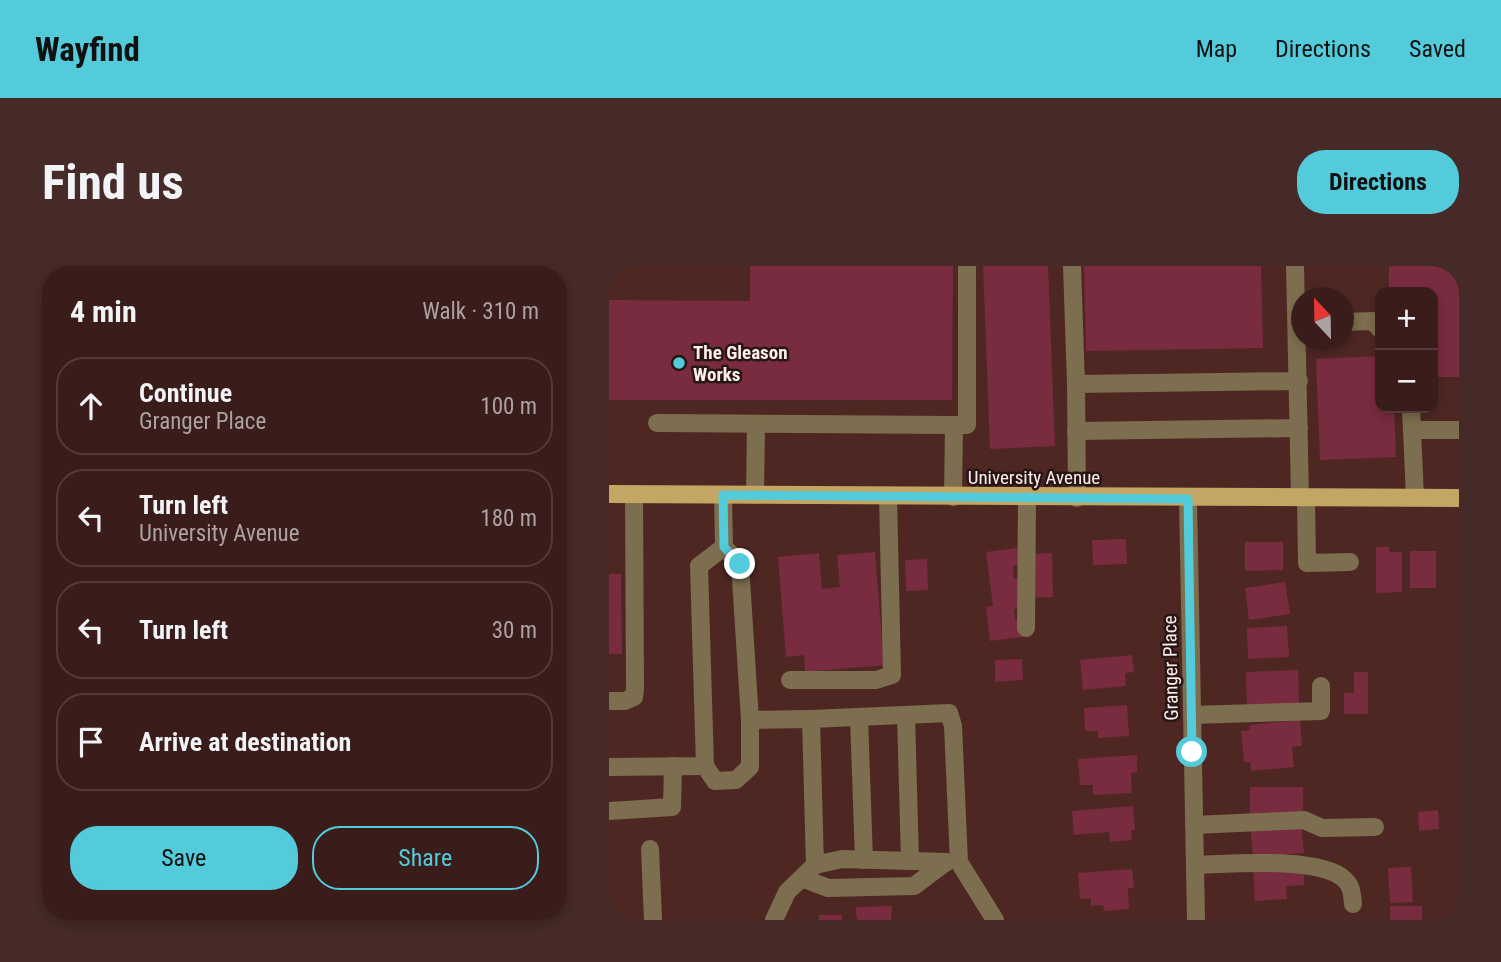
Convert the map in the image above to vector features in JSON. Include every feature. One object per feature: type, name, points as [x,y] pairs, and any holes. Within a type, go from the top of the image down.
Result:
[{"type":"main road","name":"University Avenue","points":[[609,494],[1188,499],[1459,498]]},
{"type":"street","points":[[657,423],[967,425],[967,266]]},
{"type":"street","points":[[1072,266],[1077,498]]},
{"type":"street","points":[[1295,266],[1296,287]]},
{"type":"street","points":[[1354,322],[1373,321],[1375,323]]},
{"type":"street","points":[[1299,350],[1299,428],[1307,563],[1350,562]]},
{"type":"street","points":[[1076,384],[1299,381]]},
{"type":"street","points":[[1412,413],[1415,497]]},
{"type":"street","points":[[755,495],[756,424]]},
{"type":"street","points":[[953,497],[954,425]]},
{"type":"street","points":[[1076,431],[1299,428]]},
{"type":"street","points":[[1414,430],[1459,430]]},
{"type":"street","points":[[609,701],[625,701],[633,697],[635,688],[634,495]]},
{"type":"street","points":[[723,495],[724,547],[740,564],[750,720],[750,767],[736,780],[715,781],[705,766],[699,566],[724,547]]},
{"type":"street","points":[[790,680],[876,680],[892,675],[888,496]]},
{"type":"street","points":[[1026,628],[1027,497]]},
{"type":"street","name":"Granger Place","points":[[1188,499],[1196,920]]},
{"type":"street","points":[[1192,715],[1321,710],[1321,686]]},
{"type":"street","points":[[750,720],[949,713],[953,726],[953,862],[995,920]]},
{"type":"street","points":[[906,715],[910,861]]},
{"type":"street","points":[[859,717],[864,860]]},
{"type":"street","points":[[811,719],[815,865]]},
{"type":"street","points":[[609,811],[672,807],[673,766]]},
{"type":"street","points":[[609,767],[705,766]]},
{"type":"street","points":[[1194,825],[1304,820],[1322,828],[1375,827]]},
{"type":"street","points":[[650,849],[653,920]]},
{"type":"street","points":[[773,920],[787,892],[815,865],[842,859],[953,862]]},
{"type":"street","points":[[802,878],[828,888],[914,886],[953,862]]},
{"type":"street","points":[[1195,865],[1285,863],[1325,869],[1347,881],[1352,891],[1353,904]]},
{"type":"building","points":[[750,266],[953,266],[952,400],[609,400],[609,300],[750,301]]},
{"type":"building","points":[[983,266],[1048,266],[1055,446],[990,449]]},
{"type":"building","points":[[1084,266],[1261,266],[1263,348],[1086,351]]},
{"type":"building","points":[[1389,266],[1459,266],[1459,377],[1438,377],[1438,287],[1389,287]]},
{"type":"building","points":[[1375,356],[1375,413],[1394,413],[1396,457],[1320,460],[1316,359]]},
{"type":"building","points":[[1126,539],[1127,564],[1093,565],[1092,540]]},
{"type":"building","points":[[1245,542],[1283,542],[1283,570],[1245,571]]},
{"type":"building","points":[[1376,547],[1389,547],[1389,552],[1402,552],[1402,592],[1376,593]]},
{"type":"building","points":[[1017,548],[1019,565],[1013,566],[1014,579],[1019,578],[1022,608],[1014,609],[1015,620],[1021,619],[1023,637],[990,641],[986,607],[993,606],[986,552]]},
{"type":"building","points":[[1410,551],[1436,551],[1436,588],[1410,588]]},
{"type":"building","points":[[875,552],[884,665],[805,672],[804,655],[786,657],[778,557],[819,553],[822,589],[840,587],[837,555]]},
{"type":"building","points":[[1052,553],[1053,597],[1033,598],[1032,554]]},
{"type":"building","points":[[927,559],[928,590],[906,591],[905,560]]},
{"type":"building","points":[[609,574],[621,574],[622,654],[609,654]]},
{"type":"building","points":[[1285,582],[1290,614],[1249,620],[1245,588]]},
{"type":"building","points":[[1287,626],[1289,657],[1248,659],[1247,628]]},
{"type":"building","points":[[1132,655],[1134,672],[1125,673],[1126,686],[1083,690],[1080,660]]},
{"type":"building","points":[[1022,659],[1023,680],[995,682],[995,660]]},
{"type":"building","points":[[1298,670],[1299,704],[1247,706],[1246,672]]},
{"type":"building","points":[[1354,672],[1368,672],[1368,714],[1344,714],[1344,693],[1354,693]]},
{"type":"building","points":[[1127,705],[1129,736],[1098,738],[1098,731],[1085,731],[1084,708]]},
{"type":"building","points":[[1300,720],[1302,746],[1292,747],[1294,767],[1251,771],[1250,762],[1244,762],[1241,731],[1250,730],[1249,725]]},
{"type":"building","points":[[1137,755],[1137,772],[1131,773],[1132,793],[1093,795],[1093,785],[1080,785],[1078,759]]},
{"type":"building","points":[[1250,787],[1303,787],[1303,816],[1250,816]]},
{"type":"building","points":[[1133,806],[1135,830],[1131,830],[1132,840],[1110,842],[1109,832],[1074,835],[1072,811]]},
{"type":"building","points":[[1438,810],[1439,829],[1419,831],[1418,812]]},
{"type":"building","points":[[1301,822],[1304,853],[1253,857],[1250,825]]},
{"type":"building","points":[[1411,867],[1413,902],[1390,903],[1388,868]]},
{"type":"building","points":[[1132,869],[1134,888],[1128,888],[1129,909],[1104,911],[1103,905],[1091,906],[1091,898],[1080,899],[1078,873]]},
{"type":"building","points":[[1253,869],[1304,869],[1304,885],[1286,886],[1287,899],[1255,901]]},
{"type":"building","points":[[892,906],[891,920],[858,920],[856,915],[856,907]]},
{"type":"building","points":[[1390,906],[1422,906],[1422,920],[1390,920]]},
{"type":"building","points":[[819,915],[842,915],[842,920],[819,920]]},
{"type":"place","name":"The Gleason Works","points":[[679,363]]},
{"type":"route","points":[[740,564],[724,547],[723,495],[1188,499],[1192,752]]}]
